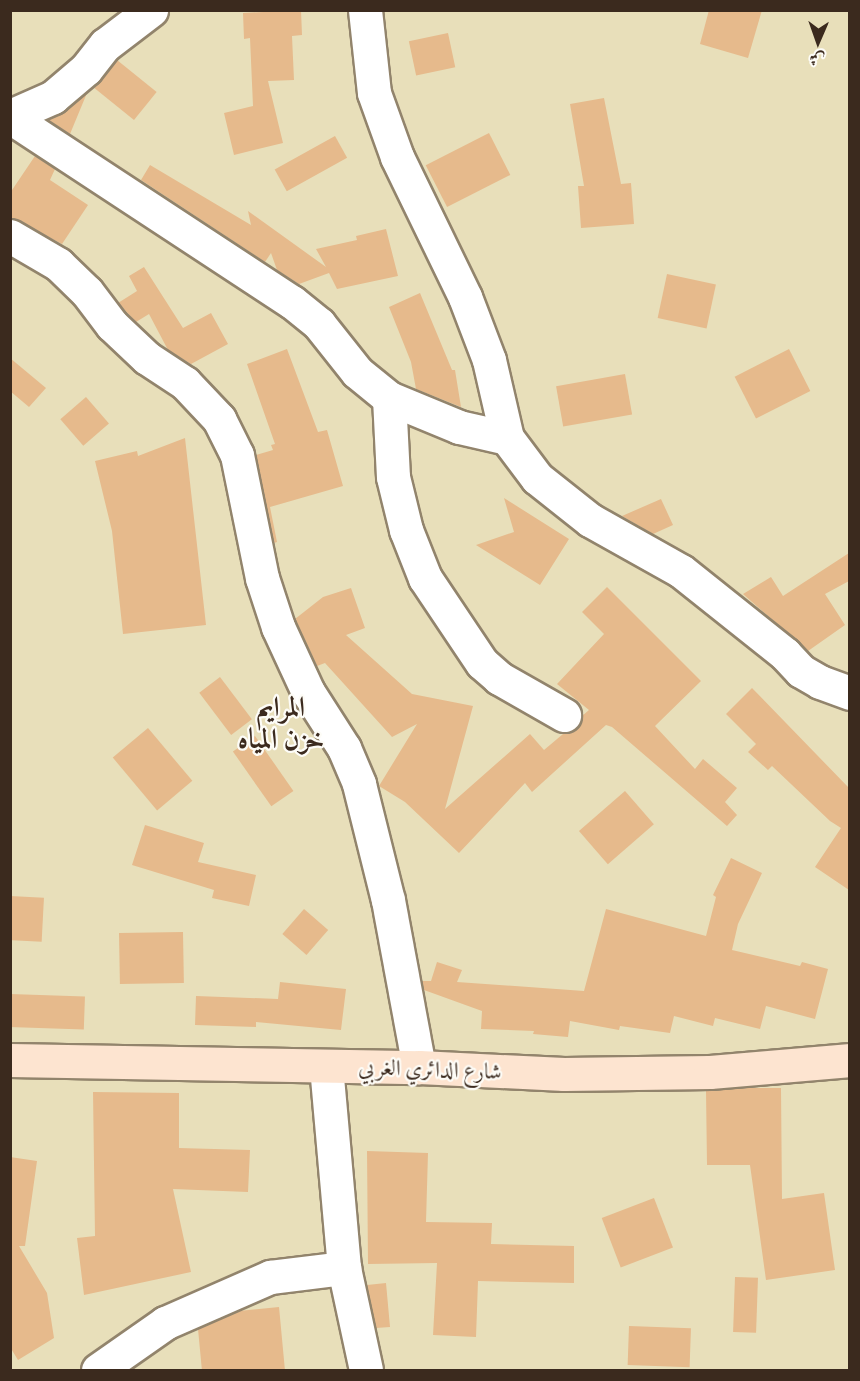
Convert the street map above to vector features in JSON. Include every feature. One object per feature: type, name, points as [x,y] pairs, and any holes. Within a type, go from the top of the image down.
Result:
[{"type":"street","points":[[10,116],[53,97],[86,69],[105,45],[152,10]]},
{"type":"street","points":[[365,10],[374,93],[397,157],[465,297],[489,360],[507,438],[537,478],[590,520],[681,571],[761,633],[801,671],[820,682],[849,693]]},
{"type":"street","points":[[10,116],[292,302],[319,324],[357,372],[389,398],[459,427],[507,438]]},
{"type":"street","points":[[10,236],[58,264],[87,292],[112,326],[147,358],[185,383],[219,419],[237,455],[262,578],[278,627],[308,692],[344,748],[362,794],[388,900],[419,1067]]},
{"type":"street","points":[[389,398],[393,477],[406,530],[425,578],[482,663],[499,678],[564,715]]},
{"type":"street","name":"شارع الدائري الغربي","points":[[10,1060],[419,1067],[564,1074],[710,1072],[849,1060]]},
{"type":"street","points":[[326,1066],[344,1268],[366,1371]]},
{"type":"street","points":[[98,1371],[165,1323],[270,1277],[344,1268]]},
{"type":"building","points":[[301,10],[302,35],[292,36],[294,80],[268,81],[283,143],[234,155],[224,113],[253,106],[250,38],[244,39],[243,13]]},
{"type":"building","points":[[709,10],[762,10],[748,58],[700,44]]},
{"type":"building","points":[[448,33],[455,67],[416,76],[409,41]]},
{"type":"building","points":[[117,60],[157,92],[134,120],[94,88]]},
{"type":"building","points":[[87,93],[70,134],[48,120],[65,111]]},
{"type":"building","points":[[604,98],[621,184],[631,183],[634,224],[581,228],[578,186],[584,186],[570,104]]},
{"type":"building","points":[[489,133],[510,175],[447,207],[426,165]]},
{"type":"building","points":[[335,136],[347,158],[287,191],[275,169]]},
{"type":"building","points":[[35,156],[55,169],[50,180],[88,205],[62,244],[10,217],[10,193]]},
{"type":"building","points":[[150,165],[251,225],[248,211],[326,267],[316,249],[357,240],[356,236],[386,229],[398,276],[337,289],[329,273],[299,284],[277,270],[271,253],[265,262],[141,180]]},
{"type":"building","points":[[144,267],[183,328],[211,313],[228,344],[191,364],[168,350],[149,314],[136,322],[118,303],[137,291],[129,276]]},
{"type":"building","points":[[667,274],[716,284],[707,328],[658,318]]},
{"type":"building","points":[[420,293],[452,370],[455,370],[461,407],[416,389],[411,362],[389,307]]},
{"type":"building","points":[[287,349],[318,432],[327,430],[343,486],[270,507],[277,542],[274,543],[256,455],[273,450],[271,445],[275,444],[247,364]]},
{"type":"building","points":[[789,349],[810,391],[756,419],[735,377]]},
{"type":"building","points":[[10,358],[46,388],[29,407],[10,391]]},
{"type":"building","points":[[625,374],[632,414],[563,427],[556,386]]},
{"type":"building","points":[[86,397],[109,423],[83,446],[60,419]]},
{"type":"building","points":[[185,438],[206,625],[123,634],[112,531],[95,461],[137,451],[138,456]]},
{"type":"building","points":[[504,498],[569,539],[540,585],[476,545],[514,532]]},
{"type":"building","points":[[661,499],[673,525],[653,534],[622,516]]},
{"type":"building","points":[[849,553],[849,581],[825,594],[845,625],[808,651],[743,594],[771,577],[783,596]]},
{"type":"building","points":[[607,587],[701,681],[655,726],[695,769],[703,759],[737,788],[725,802],[737,815],[727,826],[612,727],[606,725],[532,792],[525,783],[459,853],[405,802],[379,786],[417,724],[392,737],[325,663],[317,666],[295,619],[323,597],[351,588],[365,628],[346,635],[412,694],[473,706],[445,809],[530,734],[544,750],[563,734],[573,731],[580,725],[582,716],[589,710],[557,684],[604,634],[582,612]]},
{"type":"building","points":[[220,677],[252,719],[231,735],[199,693]]},
{"type":"building","points":[[752,688],[849,788],[849,890],[815,867],[841,828],[830,821],[772,766],[768,770],[748,752],[756,744],[726,714]]},
{"type":"building","points":[[148,728],[192,781],[157,810],[113,758]]},
{"type":"building","points":[[255,736],[293,791],[271,806],[233,751]]},
{"type":"building","points":[[625,791],[654,824],[608,864],[579,831]]},
{"type":"building","points":[[145,825],[204,843],[198,862],[256,875],[249,906],[212,898],[214,890],[132,865]]},
{"type":"building","points":[[731,858],[762,873],[738,924],[732,950],[800,966],[802,962],[828,969],[815,1019],[766,1006],[760,1029],[715,1018],[713,1026],[674,1016],[670,1033],[620,1026],[619,1030],[570,1021],[568,1037],[533,1034],[534,1031],[481,1029],[482,1011],[424,990],[422,981],[431,981],[437,962],[462,970],[457,982],[584,991],[606,909],[706,936],[716,897],[713,895]]},
{"type":"building","points":[[10,896],[44,898],[42,942],[10,940]]},
{"type":"building","points":[[304,909],[328,930],[307,955],[282,934]]},
{"type":"building","points":[[183,932],[184,983],[120,984],[119,933]]},
{"type":"building","points":[[280,982],[346,989],[341,1030],[256,1022],[256,1027],[195,1025],[196,996],[278,999]]},
{"type":"building","points":[[10,994],[85,997],[84,1030],[10,1027]]},
{"type":"building","points":[[781,1088],[782,1199],[824,1193],[835,1270],[766,1280],[750,1165],[707,1165],[706,1091]]},
{"type":"building","points":[[93,1092],[179,1093],[179,1148],[250,1150],[248,1192],[173,1189],[191,1272],[84,1295],[77,1238],[95,1236]]},
{"type":"building","points":[[367,1151],[428,1153],[426,1222],[492,1223],[491,1244],[574,1246],[574,1283],[478,1281],[476,1337],[433,1335],[437,1263],[368,1264]]},
{"type":"building","points":[[10,1157],[37,1161],[25,1246],[19,1246],[47,1293],[54,1338],[18,1360],[10,1347]]},
{"type":"building","points":[[654,1198],[673,1247],[621,1268],[602,1218]]},
{"type":"building","points":[[735,1277],[758,1278],[756,1333],[733,1332]]},
{"type":"building","points":[[386,1283],[390,1327],[376,1328],[367,1285]]},
{"type":"building","points":[[279,1307],[285,1371],[202,1371],[198,1329],[239,1311]]},
{"type":"building","points":[[629,1326],[691,1328],[690,1367],[628,1365]]},
{"type":"district","name":"المرايم خزن المياه","points":[[281,722]]}]
